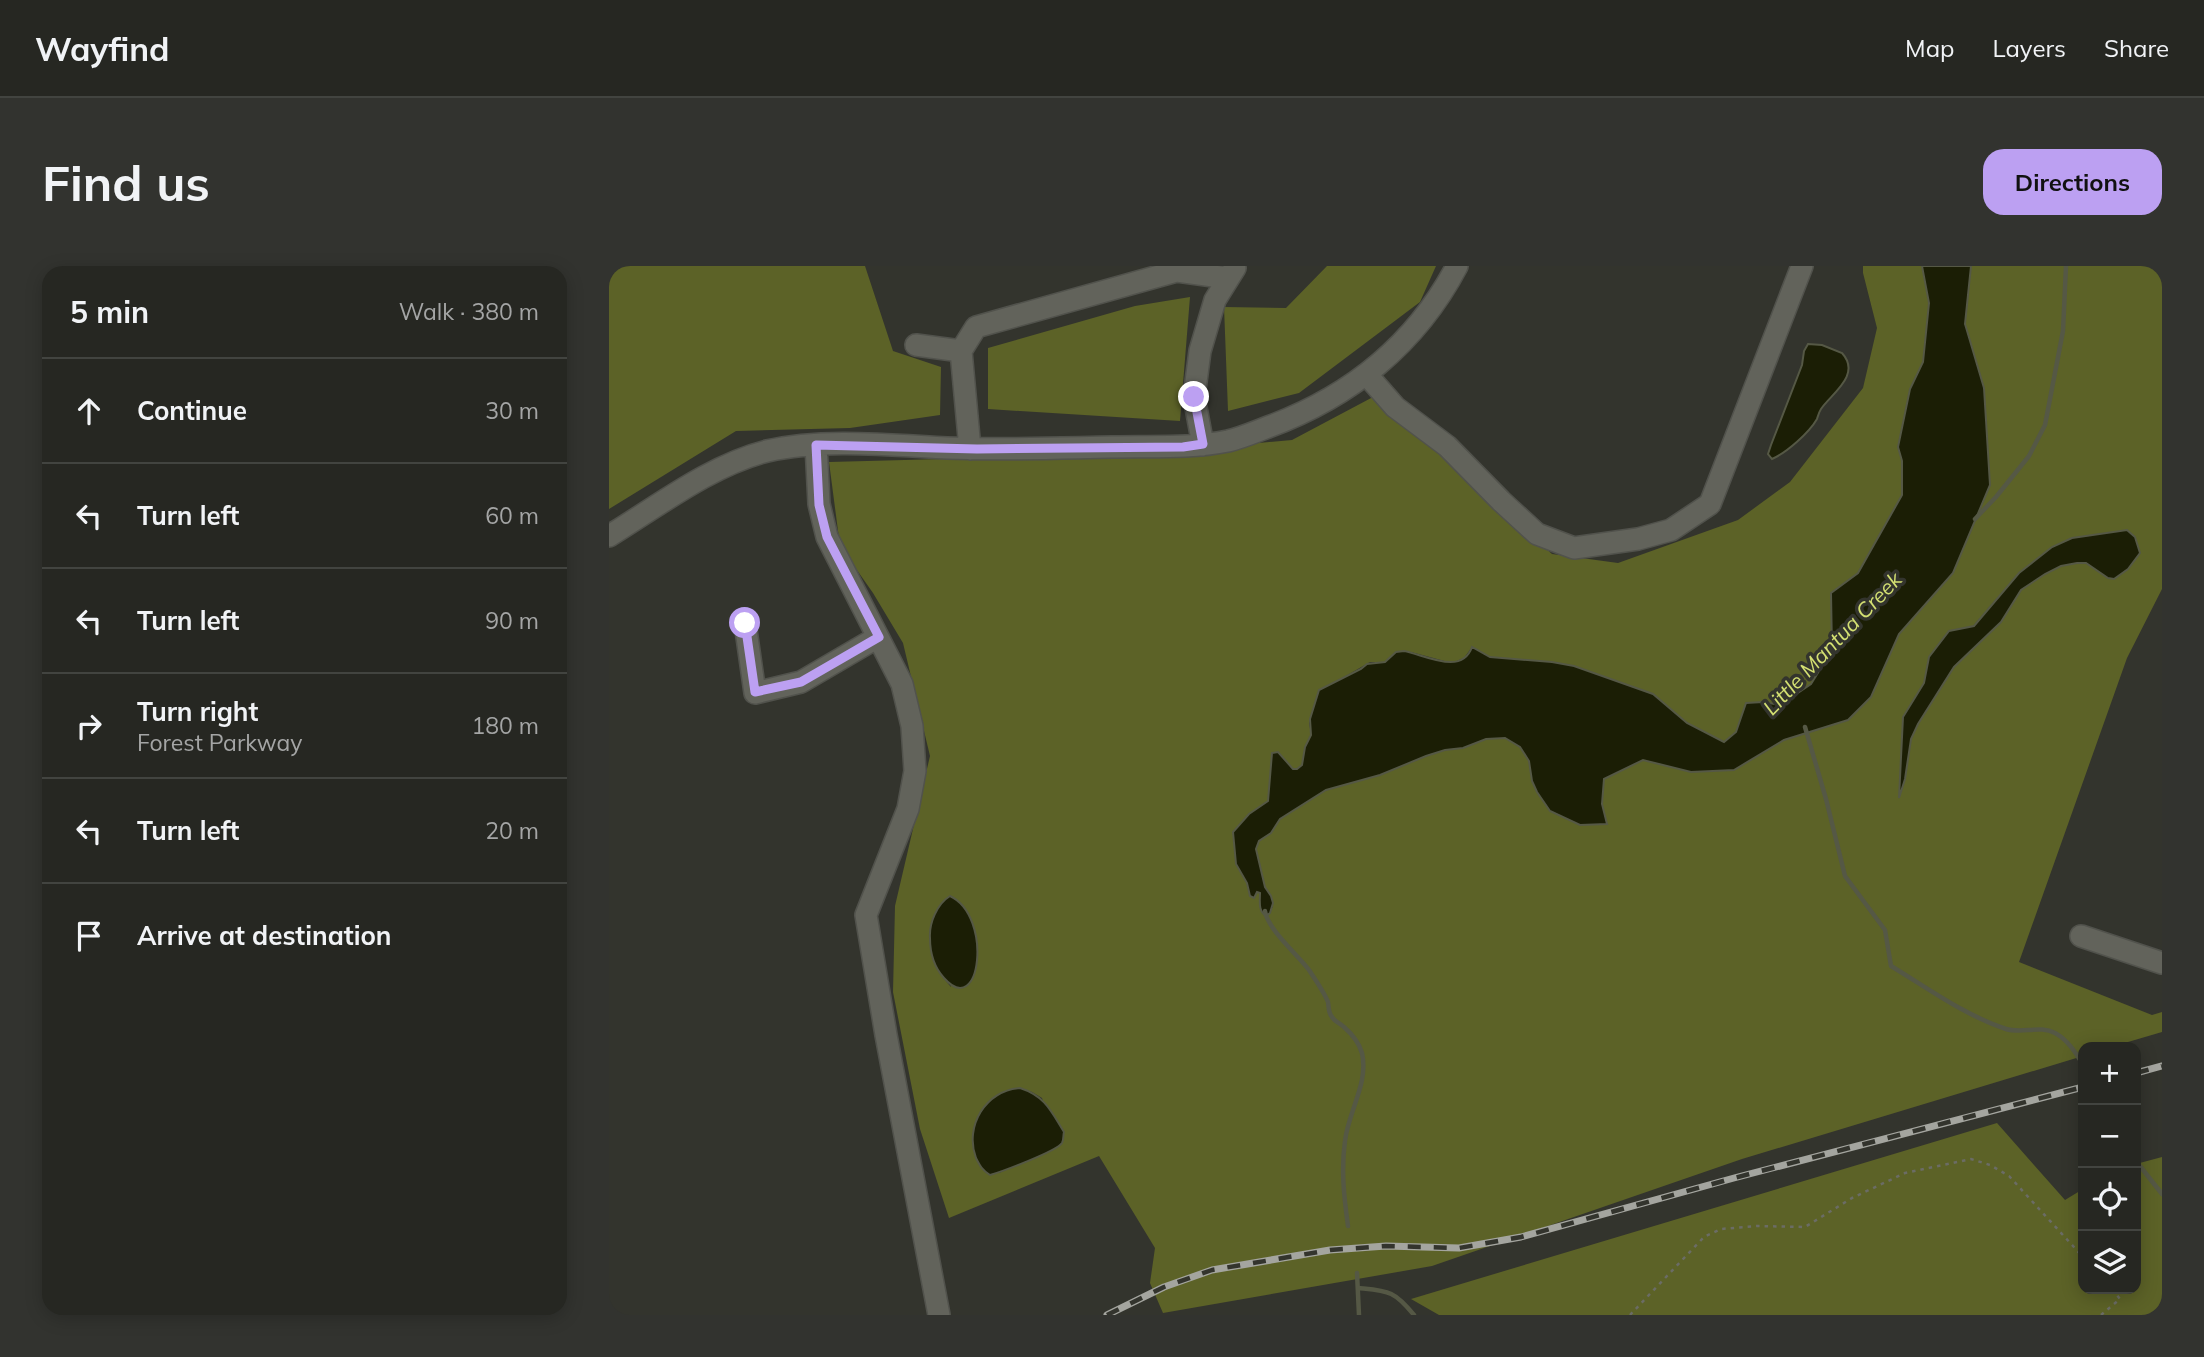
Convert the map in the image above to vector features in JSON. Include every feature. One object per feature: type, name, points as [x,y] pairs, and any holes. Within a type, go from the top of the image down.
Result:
[{"type":"street","points":[[609,537],[733,462],[768,451],[816,445],[970,449],[1183,447],[1230,441],[1327,402],[1367,375],[1408,337],[1432,308],[1457,266]]},
{"type":"street","points":[[1367,375],[1395,407],[1447,446],[1537,534],[1574,548],[1638,539],[1671,530],[1710,504],[1802,266]]},
{"type":"street","points":[[970,449],[961,351],[976,327],[1177,271],[1232,272]]},
{"type":"street","points":[[1203,444],[1194,397],[1200,351],[1215,300],[1232,272]]},
{"type":"street","points":[[916,345],[961,351]]},
{"type":"street","points":[[816,445],[819,505],[827,537],[902,684],[912,726],[915,771],[908,809],[866,915],[940,1315]]},
{"type":"street","points":[[745,623],[755,692],[801,682],[879,637]]},
{"type":"street","points":[[2081,936],[2162,963]]},
{"type":"path","points":[[1630,1315],[1688,1252],[1712,1233],[1721,1229],[1758,1226],[1805,1227],[1852,1198],[1905,1173],[1971,1159],[2009,1176],[2078,1252]]},
{"type":"path","points":[[2101,1315],[2120,1299],[2116,1294]]},
{"type":"green space","points":[[609,266],[865,266],[893,351],[941,367],[940,415],[850,428],[736,431],[609,509]]},
{"type":"green space","points":[[1327,266],[1436,266],[1420,302],[1299,393],[1228,411],[1224,307],[1286,308]]},
{"type":"green space","points":[[1863,266],[1922,266],[1929,303],[1923,362],[1910,389],[1898,446],[1902,461],[1902,495],[1858,573],[1831,593],[1832,650],[1811,684],[1780,705],[1747,703],[1736,732],[1724,743],[1687,723],[1653,694],[1574,666],[1490,657],[1472,647],[1464,658],[1452,663],[1411,652],[1385,662],[1370,662],[1318,692],[1309,723],[1311,735],[1302,765],[1293,769],[1278,752],[1272,755],[1268,801],[1249,814],[1233,832],[1238,868],[1247,883],[1250,896],[1260,893],[1260,906],[1266,915],[1273,907],[1265,887],[1257,845],[1287,813],[1326,790],[1380,775],[1426,756],[1463,748],[1486,739],[1505,738],[1520,747],[1529,761],[1537,792],[1550,811],[1580,825],[1607,824],[1602,804],[1604,779],[1642,760],[1691,772],[1734,770],[1783,740],[1848,720],[1871,697],[1899,634],[1953,573],[1984,388],[1965,324],[1971,266],[2162,266],[2162,589],[2127,658],[2019,962],[2152,1015],[2162,1012],[2162,1032],[2128,1042],[2078,1042],[2078,1058],[1742,1159],[1432,1266],[1163,1313],[1150,1283],[1155,1248],[1099,1156],[949,1218],[920,1129],[893,992],[895,906],[930,756],[903,643],[840,546],[829,462],[1139,454],[1292,440],[1373,397],[1552,554],[1618,563],[1738,520],[1790,482],[1863,388],[1877,328]],"holes":[[[2127,530],[2135,537],[2102,574],[2086,563],[2061,566],[2021,590],[1992,630],[1954,667],[1918,724],[1911,739],[1905,779],[1899,795],[1903,717],[1924,683],[1998,597],[2072,538]],[[932,920],[951,987],[933,956],[930,938]],[[1020,1088],[1042,1098],[1057,1147],[999,1173],[983,1108],[1000,1093]]]},
{"type":"green space","points":[[1190,297],[1180,421],[988,409],[988,348],[1135,306]]},
{"type":"green space","points":[[1997,1123],[2065,1200],[2078,1192],[2078,1294],[2141,1294],[2141,1163],[2162,1157],[2162,1315],[1439,1315],[1411,1299]]},
{"type":"water","points":[[1922,266],[1971,266],[1965,324],[1984,388],[1990,485],[1953,573],[1899,634],[1871,697],[1848,720],[1784,740],[1734,770],[1691,772],[1643,760],[1604,779],[1602,804],[1607,824],[1580,825],[1550,811],[1532,781],[1529,761],[1520,747],[1505,738],[1486,739],[1463,748],[1426,756],[1380,775],[1326,790],[1280,819],[1271,833],[1259,841],[1256,849],[1265,887],[1273,903],[1270,913],[1266,916],[1263,914],[1260,893],[1257,892],[1254,898],[1250,896],[1247,883],[1236,864],[1233,832],[1249,814],[1268,801],[1272,753],[1278,752],[1293,769],[1302,765],[1305,747],[1311,735],[1310,719],[1319,690],[1367,664],[1385,662],[1396,652],[1404,651],[1452,662],[1467,656],[1472,647],[1490,657],[1574,666],[1653,694],[1687,723],[1724,742],[1736,732],[1746,703],[1780,705],[1811,684],[1832,650],[1831,593],[1858,573],[1902,495],[1902,461],[1898,447],[1910,389],[1923,362],[1929,303]]},
{"type":"water","points":[[1808,344],[1822,345],[1842,353],[1849,369],[1847,376],[1821,409],[1809,430],[1772,459],[1768,454]]},
{"type":"water","points":[[2127,530],[2135,537],[2140,553],[2128,569],[2114,579],[2108,578],[2086,563],[2061,566],[2045,574],[2021,590],[2001,622],[1954,667],[1911,739],[1899,798],[1903,717],[1924,683],[1929,657],[1949,631],[1974,626],[2019,573],[2052,547],[2072,538]]},
{"type":"water","points":[[950,896],[964,907],[977,942],[977,960],[967,986],[957,987],[944,978],[933,960],[931,926],[941,904]]},
{"type":"water","points":[[1020,1088],[1036,1095],[1047,1105],[1064,1132],[1063,1142],[1040,1156],[990,1175],[981,1168],[976,1158],[973,1134],[976,1122],[988,1103],[997,1095]]},
{"type":"waterway","name":"Little Mantua Creek","points":[[1975,519],[2029,456],[2045,425],[2063,331],[2066,266]]},
{"type":"waterway","points":[[1805,727],[1845,876],[1885,930],[1891,966],[1947,1001],[1991,1023],[2012,1030],[2043,1030],[2055,1033],[2068,1043],[2078,1057]]},
{"type":"waterway","name":"Little Mantua Creek","points":[[1265,911],[1271,926],[1309,970],[1328,1002],[1331,1015],[1352,1036],[1362,1053],[1363,1075],[1347,1130],[1344,1152],[1343,1184],[1348,1226]]},
{"type":"waterway","points":[[2141,1167],[2162,1194]]},
{"type":"waterway","points":[[1357,1273],[1359,1315]]},
{"type":"waterway","name":"Little Mantua Creek","points":[[1358,1288],[1390,1293],[1414,1315]]},
{"type":"railway","points":[[2141,1072],[2162,1066]]},
{"type":"railway","points":[[1107,1315],[1164,1287],[1212,1270],[1330,1250],[1386,1246],[1459,1248],[1521,1237],[2078,1088]]},
{"type":"route","points":[[745,623],[755,692],[801,682],[879,637],[827,537],[819,505],[816,445],[977,449],[1183,447],[1203,444],[1194,397]]}]
